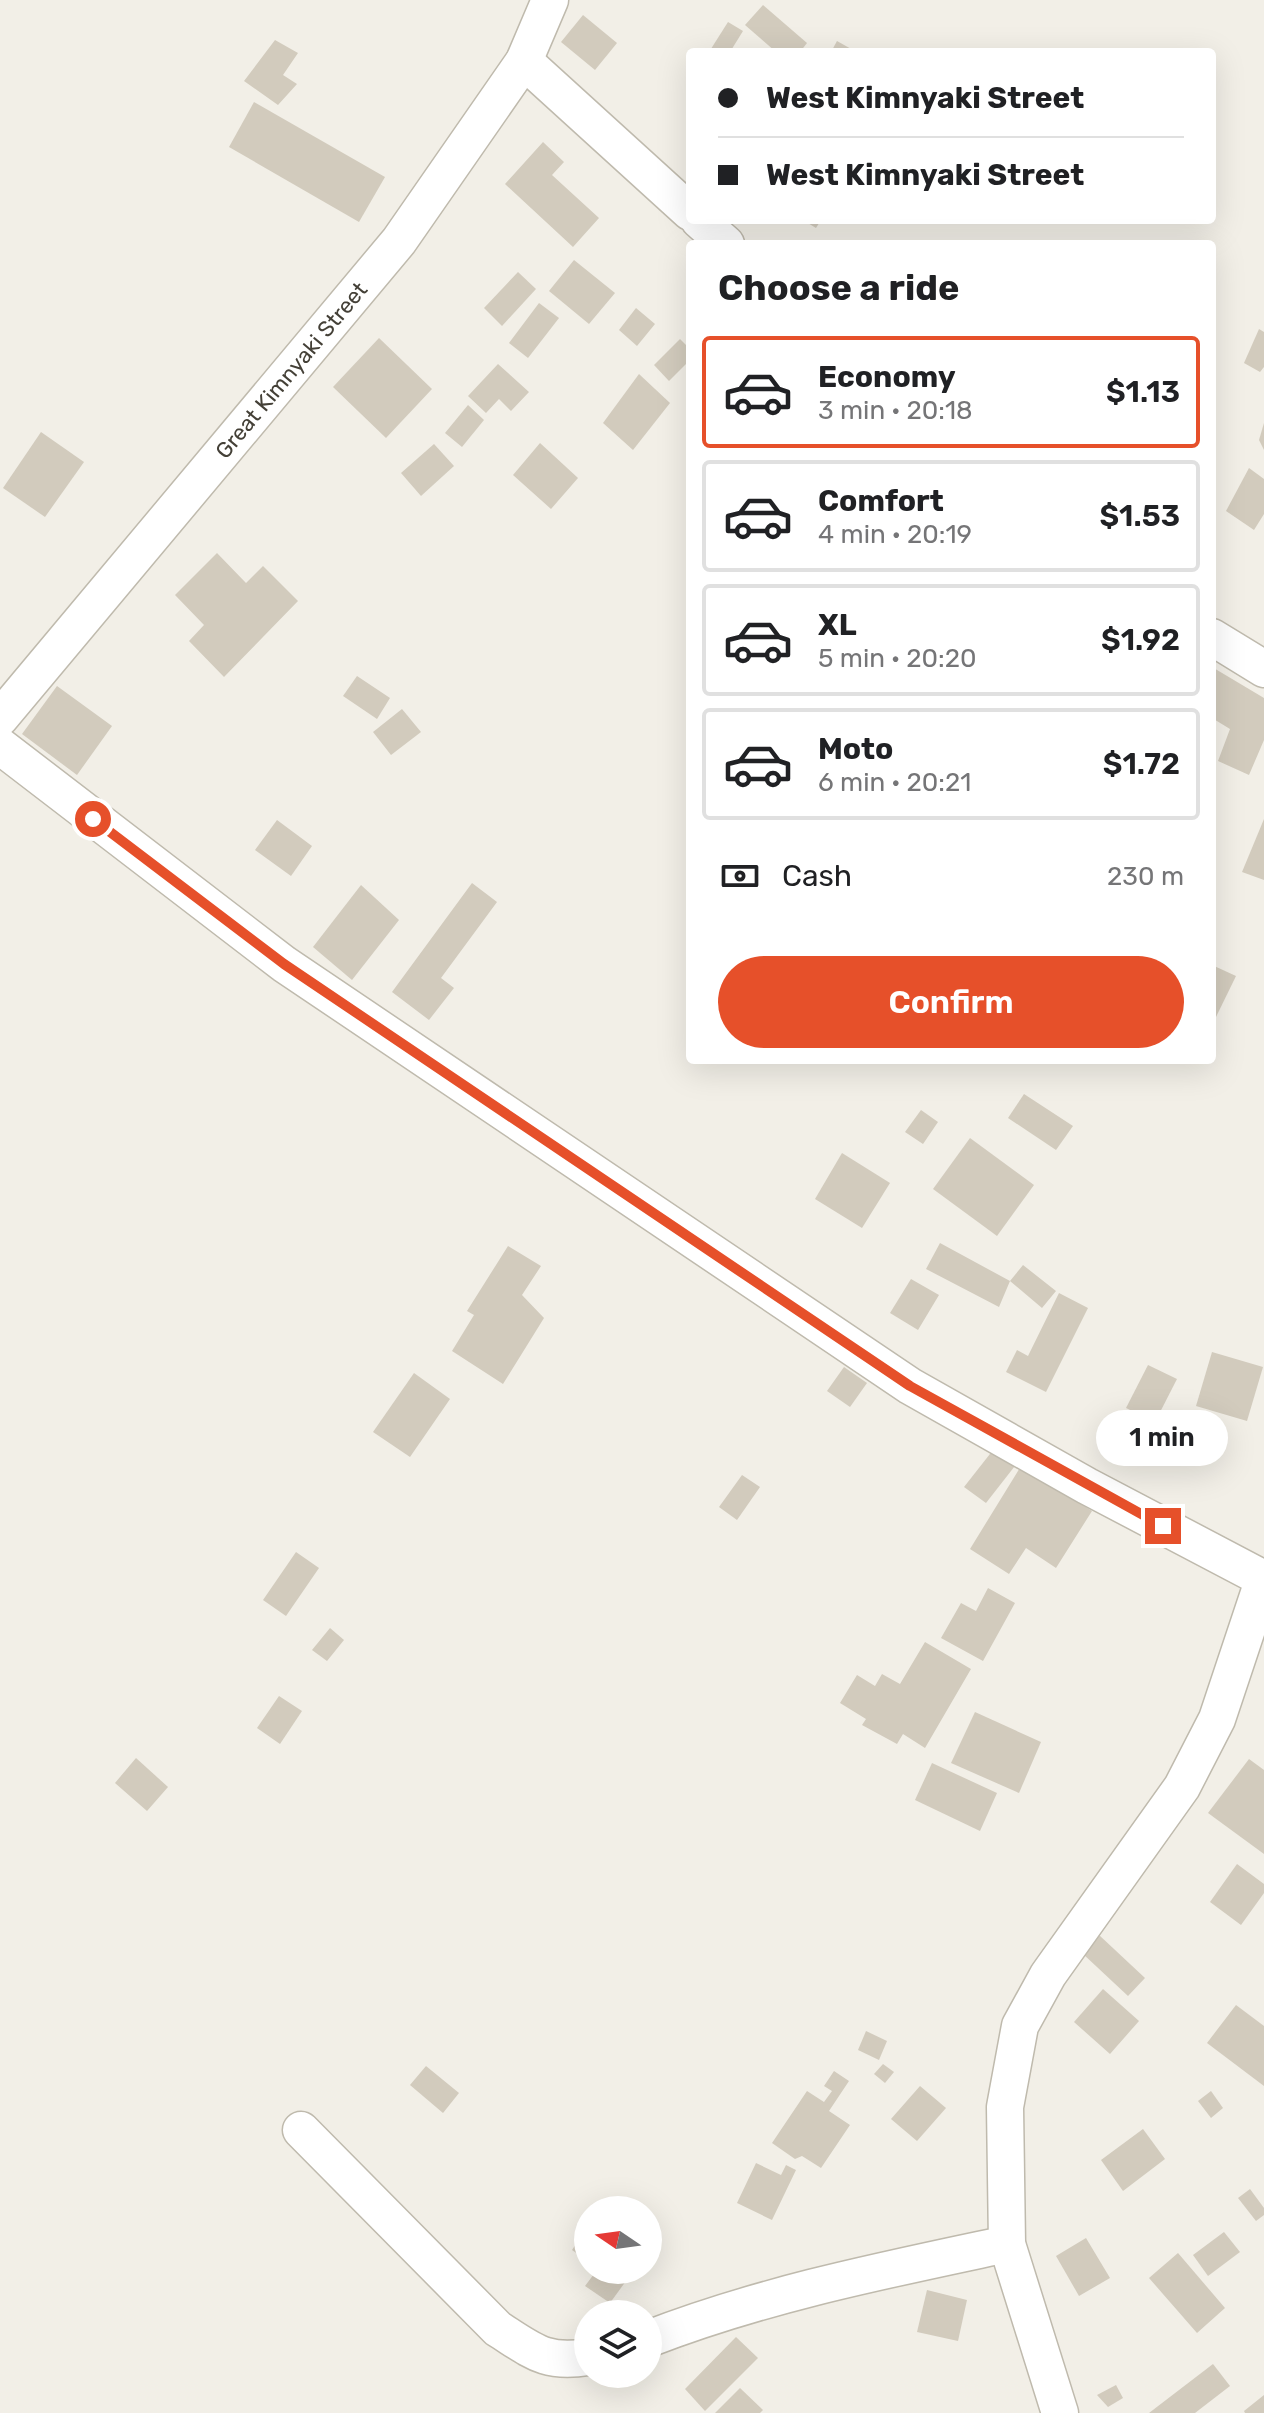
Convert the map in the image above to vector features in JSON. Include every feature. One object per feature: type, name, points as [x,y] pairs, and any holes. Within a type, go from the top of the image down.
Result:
[{"type":"street","name":"Great Kimnyaki Street","points":[[0,718],[399,241],[524,61],[550,0]]},
{"type":"street","points":[[524,61],[686,208]]},
{"type":"street","points":[[704,224],[722,240]]},
{"type":"street","points":[[1216,639],[1264,669]]},
{"type":"street","points":[[0,746],[284,964],[910,1386],[1087,1486],[1264,1579],[1217,1719],[1182,1787],[1048,1975],[1020,2026],[1005,2107],[1007,2244],[1060,2413]]},
{"type":"street","points":[[301,2130],[498,2329],[537,2354],[562,2361],[574,2359]]},
{"type":"street","points":[[662,2334],[701,2319],[818,2285],[1007,2244]]},
{"type":"building","points":[[763,5],[807,43],[803,48],[771,48],[745,25]]},
{"type":"building","points":[[583,15],[617,43],[595,70],[561,42]]},
{"type":"building","points":[[728,22],[743,31],[732,48],[712,48]]},
{"type":"building","points":[[275,40],[298,53],[283,75],[297,84],[278,105],[244,81]]},
{"type":"building","points":[[837,41],[849,48],[833,48]]},
{"type":"building","points":[[254,102],[385,177],[359,222],[229,147]]},
{"type":"building","points":[[543,142],[564,162],[552,175],[599,218],[573,247],[505,184]]},
{"type":"building","points":[[574,260],[615,293],[589,324],[549,291]]},
{"type":"building","points":[[518,272],[536,289],[502,326],[484,308]]},
{"type":"building","points":[[539,303],[559,318],[528,358],[509,343]]},
{"type":"building","points":[[636,308],[655,324],[637,346],[619,330]]},
{"type":"building","points":[[1259,329],[1264,332],[1264,367],[1260,372],[1244,363]]},
{"type":"building","points":[[379,338],[432,389],[386,438],[333,387]]},
{"type":"building","points":[[680,339],[686,345],[686,364],[669,381],[654,365]]},
{"type":"building","points":[[498,364],[529,392],[511,411],[499,399],[486,413],[468,396]]},
{"type":"building","points":[[639,374],[670,403],[633,450],[603,423]]},
{"type":"building","points":[[468,405],[484,420],[462,447],[445,433]]},
{"type":"building","points":[[1264,423],[1264,450],[1259,440]]},
{"type":"building","points":[[41,432],[84,462],[45,517],[3,488]]},
{"type":"building","points":[[540,443],[578,478],[551,509],[513,475]]},
{"type":"building","points":[[434,444],[454,466],[421,496],[401,473]]},
{"type":"building","points":[[1249,468],[1264,479],[1264,514],[1254,530],[1226,511]]},
{"type":"building","points":[[217,553],[246,583],[263,566],[298,601],[224,677],[189,641],[204,625],[175,595]]},
{"type":"building","points":[[1216,669],[1264,698],[1264,740],[1249,775],[1218,761],[1230,729],[1216,720]]},
{"type":"building","points":[[357,676],[390,698],[377,719],[343,696]]},
{"type":"building","points":[[57,686],[112,726],[77,775],[22,734]]},
{"type":"building","points":[[402,709],[421,732],[391,755],[373,732]]},
{"type":"building","points":[[1264,819],[1264,880],[1242,872]]},
{"type":"building","points":[[277,820],[312,846],[291,876],[255,850]]},
{"type":"building","points":[[472,883],[497,902],[441,978],[454,988],[429,1020],[392,992]]},
{"type":"building","points":[[361,885],[399,920],[352,980],[313,947]]},
{"type":"building","points":[[1216,967],[1236,976],[1216,1017]]},
{"type":"building","points":[[1024,1094],[1073,1126],[1056,1150],[1008,1118]]},
{"type":"building","points":[[921,1110],[938,1122],[923,1144],[905,1132]]},
{"type":"building","points":[[970,1138],[1034,1185],[997,1236],[933,1189]]},
{"type":"building","points":[[842,1153],[890,1183],[862,1228],[815,1199]]},
{"type":"building","points":[[940,1243],[1010,1281],[999,1307],[926,1269]]},
{"type":"building","points":[[508,1246],[541,1266],[522,1295],[544,1318],[503,1384],[452,1351],[474,1315],[467,1311]]},
{"type":"building","points":[[1023,1265],[1056,1291],[1042,1308],[1010,1281]]},
{"type":"building","points":[[911,1279],[939,1295],[918,1330],[890,1313]]},
{"type":"building","points":[[1059,1293],[1088,1308],[1046,1392],[1006,1372],[1017,1350],[1028,1356]]},
{"type":"building","points":[[1212,1352],[1263,1367],[1247,1421],[1196,1406]]},
{"type":"building","points":[[1148,1365],[1177,1379],[1155,1422],[1126,1408]]},
{"type":"building","points":[[844,1367],[867,1383],[850,1407],[827,1391]]},
{"type":"building","points":[[414,1373],[450,1399],[410,1457],[373,1432]]},
{"type":"building","points":[[997,1445],[1018,1462],[986,1503],[964,1487]]},
{"type":"building","points":[[1021,1466],[1092,1511],[1056,1568],[1026,1548],[1009,1574],[970,1549]]},
{"type":"building","points":[[742,1475],[760,1487],[737,1520],[719,1507]]},
{"type":"building","points":[[296,1552],[319,1568],[286,1616],[263,1600]]},
{"type":"building","points":[[988,1588],[1015,1603],[983,1661],[941,1638],[961,1603],[976,1611]]},
{"type":"building","points":[[330,1628],[344,1640],[327,1661],[312,1650]]},
{"type":"building","points":[[925,1642],[971,1669],[925,1748],[903,1734],[897,1744],[862,1725],[866,1719],[840,1703],[857,1675],[875,1686],[882,1674],[900,1684]]},
{"type":"building","points":[[279,1696],[302,1711],[280,1744],[257,1728]]},
{"type":"building","points":[[975,1712],[1041,1742],[1019,1793],[951,1763]]},
{"type":"building","points":[[136,1758],[168,1787],[147,1811],[115,1783]]},
{"type":"building","points":[[1249,1759],[1264,1770],[1264,1854],[1208,1813]]},
{"type":"building","points":[[932,1763],[997,1793],[980,1831],[915,1800]]},
{"type":"building","points":[[1237,1864],[1264,1884],[1264,1893],[1241,1925],[1210,1902]]},
{"type":"building","points":[[1099,1935],[1145,1978],[1128,1996],[1082,1953]]},
{"type":"building","points":[[1103,1989],[1139,2021],[1110,2054],[1074,2022]]},
{"type":"building","points":[[1236,2005],[1264,2026],[1264,2086],[1207,2043]]},
{"type":"building","points":[[866,2031],[887,2041],[879,2060],[858,2050]]},
{"type":"building","points":[[883,2064],[894,2072],[885,2083],[874,2074]]},
{"type":"building","points":[[426,2066],[459,2093],[443,2113],[410,2085]]},
{"type":"building","points":[[834,2071],[849,2081],[829,2111],[850,2125],[821,2168],[802,2156],[795,2159],[772,2143],[807,2091],[824,2102],[832,2091],[824,2086]]},
{"type":"building","points":[[920,2086],[946,2108],[917,2141],[891,2119]]},
{"type":"building","points":[[1211,2091],[1223,2108],[1211,2118],[1198,2101]]},
{"type":"building","points":[[1143,2129],[1165,2159],[1123,2191],[1101,2160]]},
{"type":"building","points":[[756,2163],[781,2175],[786,2165],[796,2170],[772,2220],[737,2203]]},
{"type":"building","points":[[1250,2189],[1264,2208],[1264,2215],[1256,2221],[1238,2198]]},
{"type":"building","points":[[1224,2232],[1240,2252],[1208,2276],[1193,2255]]},
{"type":"building","points":[[1086,2238],[1110,2278],[1079,2296],[1056,2256]]},
{"type":"building","points":[[1178,2253],[1225,2308],[1197,2333],[1149,2278]]},
{"type":"building","points":[[624,2284],[612,2300],[606,2300],[585,2286]]},
{"type":"building","points":[[927,2290],[967,2300],[958,2341],[917,2332]]},
{"type":"building","points":[[736,2337],[758,2358],[705,2411],[685,2389]]},
{"type":"building","points":[[1213,2364],[1230,2386],[1195,2413],[1149,2413]]},
{"type":"building","points":[[1116,2385],[1123,2398],[1108,2407],[1097,2395]]},
{"type":"building","points":[[740,2388],[763,2410],[760,2413],[715,2413]]},
{"type":"building","points":[[1264,2395],[1264,2413],[1245,2413],[1244,2411]]},
{"type":"route","points":[[93,819],[284,964],[910,1386],[1163,1526]]}]
